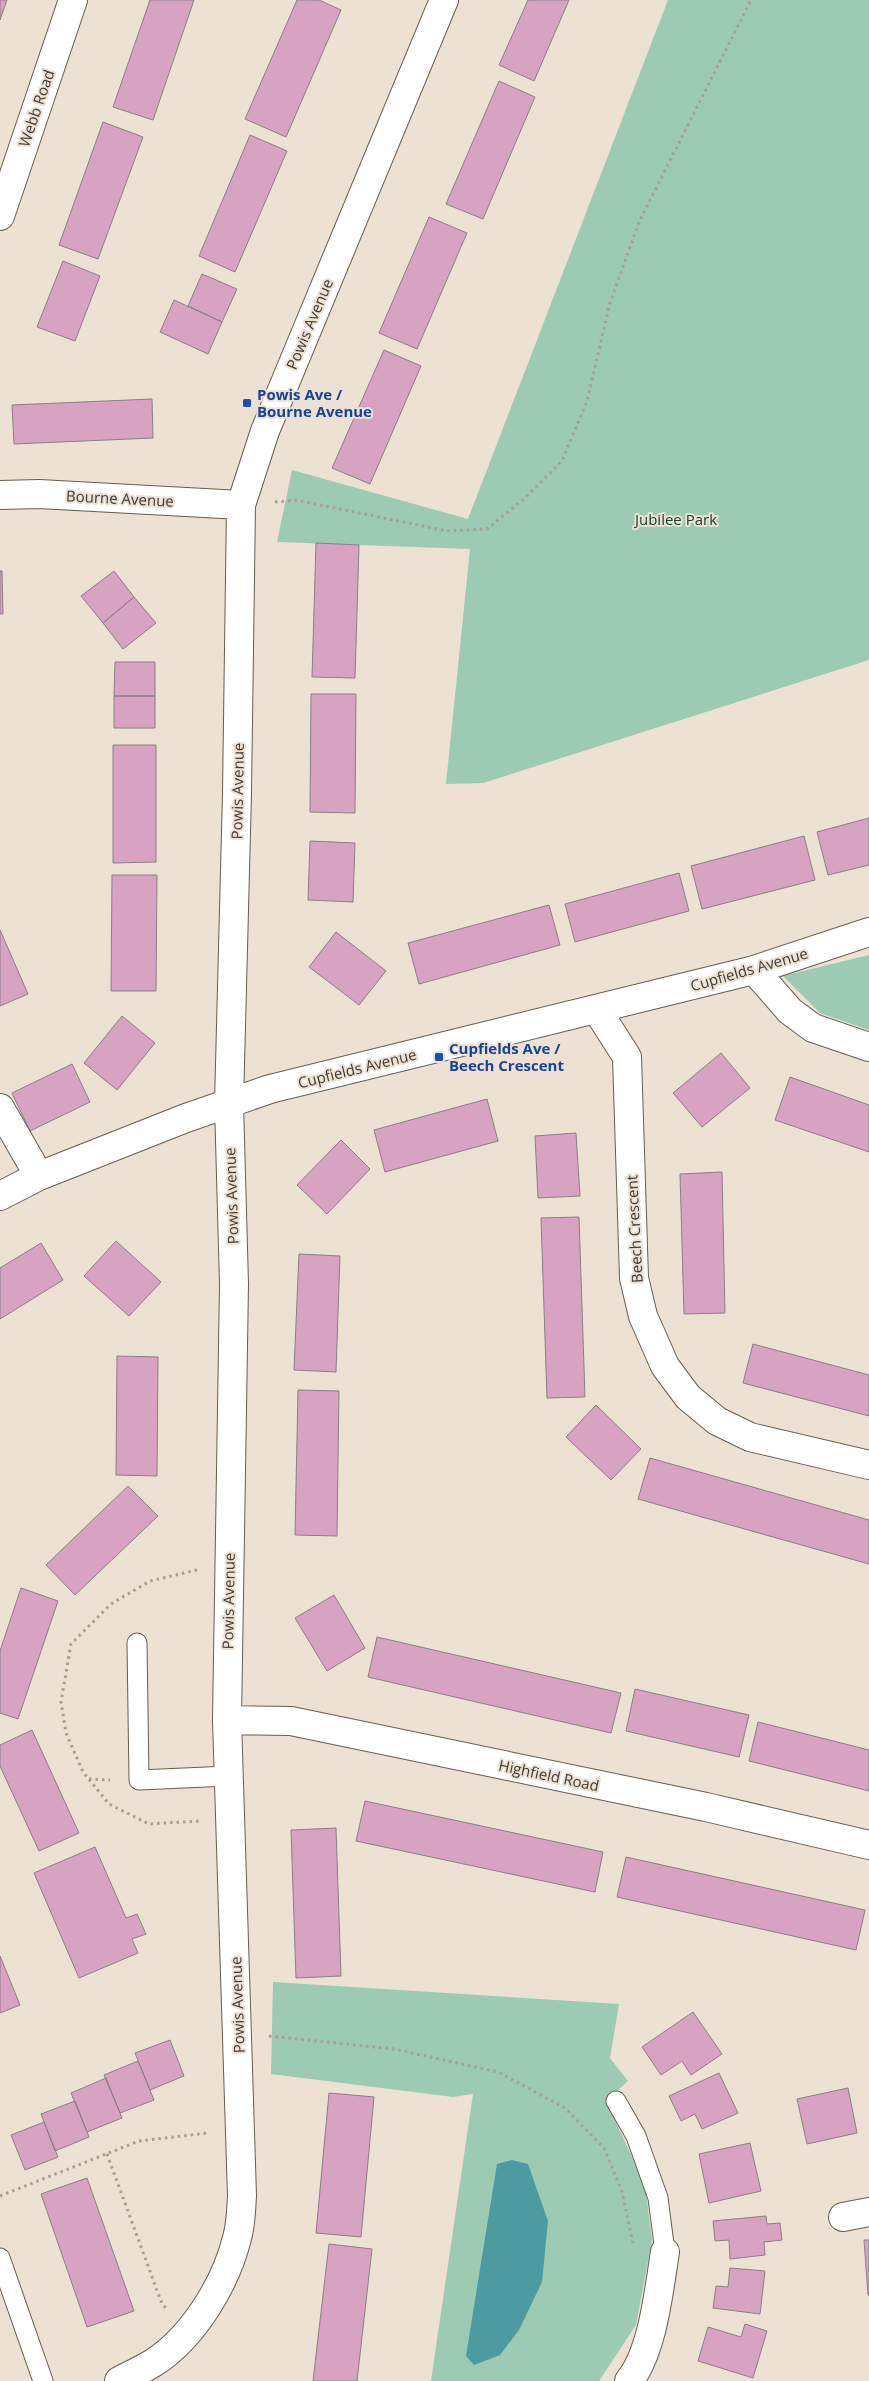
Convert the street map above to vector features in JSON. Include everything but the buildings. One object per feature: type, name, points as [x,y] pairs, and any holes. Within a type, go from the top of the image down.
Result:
[{"type":"street","name":"Webb Road","points":[[0,216],[73,0]]},
{"type":"street","name":"Powis Avenue","points":[[119,2381],[154,2362],[188,2332],[226,2274],[238,2237],[242,2196],[227,1720],[234,1284],[229,1104],[240,505],[265,431],[444,0]]},
{"type":"street","name":"Bourne Avenue","points":[[0,494],[39,494],[240,505]]},
{"type":"street","name":"Cupfields Avenue","points":[[0,1196],[39,1176],[186,1118],[270,1089],[754,970],[869,932]]},
{"type":"street","points":[[754,970],[790,1011],[813,1028],[869,1047]]},
{"type":"street","name":"Beech Crescent","points":[[597,1010],[627,1057],[634,1278],[643,1316],[665,1366],[688,1397],[717,1420],[750,1437],[869,1465]]},
{"type":"street","points":[[0,1108],[39,1176]]},
{"type":"street","name":"Highfield Road","points":[[227,1720],[291,1721],[706,1807],[869,1845]]},
{"type":"street","points":[[843,2217],[869,2212]]},
{"type":"street","points":[[639,2378],[654,2321],[665,2252]]},
{"type":"lane","points":[[137,1643],[139,1780],[229,1776]]},
{"type":"lane","points":[[616,2101],[636,2136],[658,2198],[665,2252]]},
{"type":"lane","points":[[0,2258],[43,2381]]},
{"type":"path","points":[[240,505],[296,500],[447,531],[487,528],[524,499],[562,461],[587,401],[610,302],[639,222],[751,0]]},
{"type":"path","points":[[238,2033],[394,2049],[498,2072],[565,2108],[604,2148],[622,2192],[634,2246],[665,2252]]},
{"type":"path","points":[[0,2196],[139,2140],[240,2130]]},
{"type":"path","points":[[106,2154],[162,2304],[188,2332]]},
{"type":"green space","name":"Jubilee Park","points":[[668,0],[869,0],[869,660],[483,783],[446,784],[470,549],[277,542],[292,470],[468,519]]},
{"type":"green space","points":[[869,955],[869,1030],[820,1013],[783,976]]},
{"type":"green space","points":[[273,1982],[619,2004],[610,2058],[628,2081],[606,2101],[645,2185],[652,2240],[636,2325],[599,2381],[431,2381],[473,2094],[453,2097],[271,2074]]},
{"type":"water","points":[[512,2160],[528,2164],[548,2221],[542,2282],[519,2330],[500,2355],[474,2365],[466,2356],[497,2164]]},
{"type":"place","name":"Powis Ave / Bourne Avenue","points":[[247,403]]},
{"type":"place","name":"Cupfields Ave / Beech Crescent","points":[[439,1057]]}]
